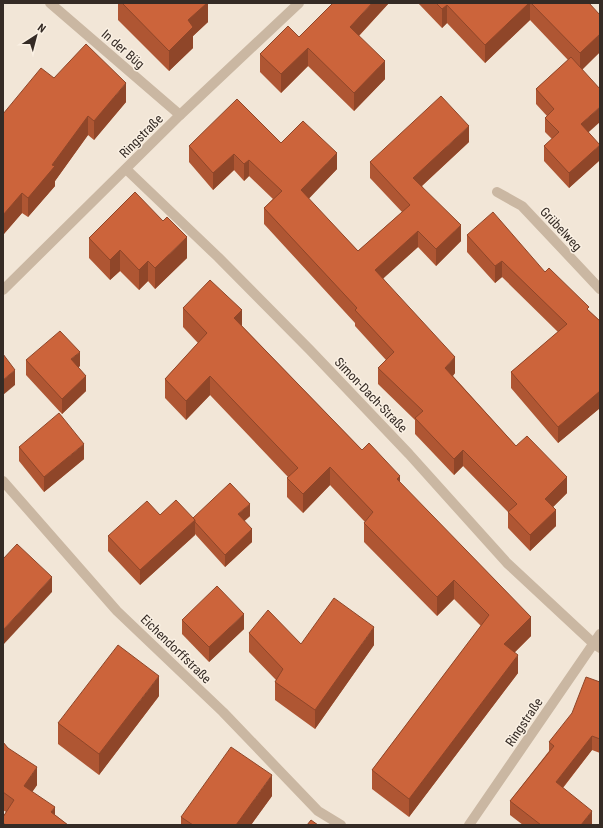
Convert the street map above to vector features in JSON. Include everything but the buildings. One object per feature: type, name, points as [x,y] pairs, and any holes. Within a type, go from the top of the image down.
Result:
[{"type":"street","name":"In der Büg","points":[[50,3],[180,115]]},
{"type":"street","name":"Ringstraße","points":[[3,290],[180,115],[299,3]]},
{"type":"street","name":"Simon-Dach-Straße","points":[[126,169],[218,257],[310,350],[409,454],[507,563],[596,646]]},
{"type":"street","name":"Grübelweg","points":[[497,192],[522,206],[600,290]]},
{"type":"street","name":"Eichendorffstraße","points":[[3,481],[117,611],[223,712],[318,811],[341,825]]},
{"type":"street","name":"Ringstraße","points":[[469,825],[596,646],[600,634]]}]
